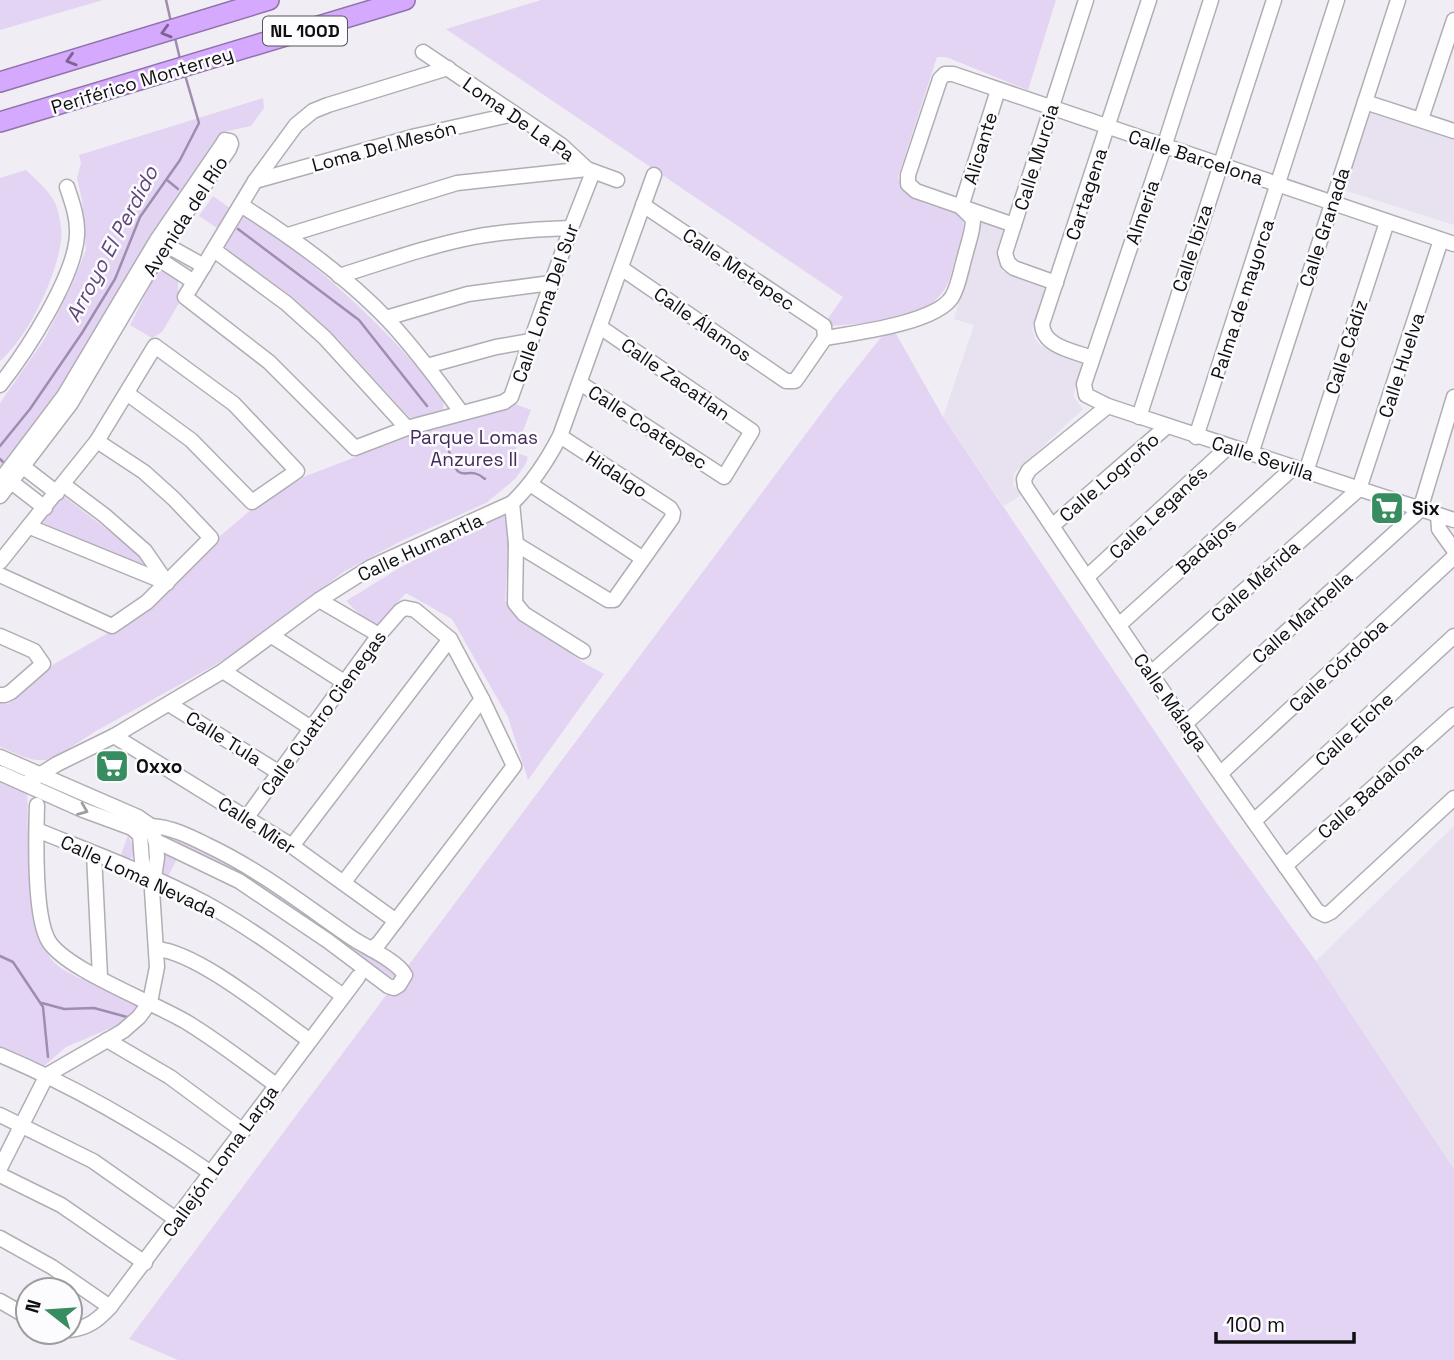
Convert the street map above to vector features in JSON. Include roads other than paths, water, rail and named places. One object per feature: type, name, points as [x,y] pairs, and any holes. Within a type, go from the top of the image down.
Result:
[{"type":"highway","name":"Periférico Monterrey","points":[[0,82],[270,0]]},
{"type":"highway","name":"Periférico Monterrey","points":[[0,122],[405,0]]},
{"type":"street","name":"Calle Murcia","points":[[1056,284],[1014,268],[1005,253],[1086,0]]},
{"type":"street","name":"Cartagena","points":[[1092,358],[1050,342],[1044,335],[1042,324],[1149,0]]},
{"type":"street","name":"Almeria","points":[[1084,384],[1211,0]]},
{"type":"street","name":"Calle Ibiza","points":[[1139,417],[1274,0]]},
{"type":"street","name":"Palma de mayorca","points":[[1196,437],[1337,0]]},
{"type":"street","name":"Calle Granada","points":[[1251,454],[1398,0]]},
{"type":"street","points":[[1421,119],[1454,20]]},
{"type":"street","name":"Loma De La Pa","points":[[423,52],[561,145],[590,171],[617,180]]},
{"type":"street","points":[[153,255],[194,282],[256,181],[296,125],[313,111],[448,68]]},
{"type":"street","name":"Calle Barcelona","points":[[961,207],[916,191],[908,180],[940,79],[945,74],[953,74],[1448,242]]},
{"type":"street","name":"Alicante","points":[[961,207],[998,90]]},
{"type":"street","points":[[1365,102],[1454,131]]},
{"type":"street","name":"Loma Del Mesón","points":[[256,181],[416,136],[514,114]]},
{"type":"street","name":"Avenida del Río","points":[[0,496],[5,479],[20,463],[69,388],[225,140],[230,141],[229,149],[161,242]]},
{"type":"street","points":[[288,235],[457,183],[590,171]]},
{"type":"street","name":"Calle Loma Del Sur","points":[[194,282],[185,297],[269,362],[355,449],[407,428],[504,402],[511,397],[590,171]]},
{"type":"street","name":"Calle Humantla","points":[[25,784],[114,736],[223,671],[319,600],[371,567],[512,503],[546,462],[560,436],[654,174]]},
{"type":"street","points":[[0,385],[20,360],[40,326],[74,254],[77,222],[67,187]]},
{"type":"street","points":[[241,205],[288,235],[386,318],[427,366],[461,412]]},
{"type":"street","name":"Calle Metepec","points":[[643,205],[824,326],[825,338]]},
{"type":"street","points":[[961,207],[1014,225]]},
{"type":"street","points":[[825,338],[919,318],[936,312],[947,303],[956,287],[973,226],[973,219],[961,207]]},
{"type":"street","name":"Calle Cádiz","points":[[1299,470],[1387,222]]},
{"type":"street","points":[[339,276],[473,237],[515,231],[571,228]]},
{"type":"street","points":[[161,242],[204,266]]},
{"type":"street","name":"Calle Huelva","points":[[1359,489],[1448,242]]},
{"type":"street","points":[[214,250],[286,303],[325,338],[407,428]]},
{"type":"street","name":"Calle Álamos","points":[[621,268],[786,381],[794,381],[798,377],[825,338]]},
{"type":"street","points":[[386,318],[468,294],[551,283]]},
{"type":"street","name":"Calle Zacatlan","points":[[600,327],[752,431],[724,477],[716,471]]},
{"type":"street","points":[[427,366],[495,347],[531,341]]},
{"type":"street","points":[[0,562],[97,441],[155,346],[234,404],[297,471],[252,502],[191,440],[128,394]]},
{"type":"street","name":"Calle Coatepec","points":[[580,383],[716,471]]},
{"type":"street","name":"Calle Sevilla","points":[[1084,384],[1086,396],[1108,406],[1454,520]]},
{"type":"street","points":[[1420,509],[1454,397]]},
{"type":"street","name":"Calle Málaga","points":[[1108,406],[1029,470],[1024,483],[1185,724],[1317,911],[1325,915],[1454,798]]},
{"type":"street","name":"Calle Logroño","points":[[1052,526],[1166,427]]},
{"type":"street","name":"Hidalgo","points":[[560,436],[670,508],[672,518],[642,558]]},
{"type":"street","points":[[0,575],[112,626],[140,608],[211,538],[144,472],[97,441]]},
{"type":"street","name":"Calle Leganés","points":[[1087,577],[1228,447]]},
{"type":"street","points":[[20,463],[104,515],[145,551],[167,583]]},
{"type":"street","name":"Badajos","points":[[1119,625],[1299,470]]},
{"type":"street","points":[[5,479],[45,509]]},
{"type":"street","points":[[516,544],[611,601],[616,599],[642,558],[530,484]]},
{"type":"street","name":"Calle Mérida","points":[[1151,673],[1359,489]]},
{"type":"street","points":[[512,503],[516,544],[514,596],[519,609],[583,651]]},
{"type":"street","name":"Calle Marbella","points":[[1185,724],[1420,509]]},
{"type":"street","points":[[1438,515],[1439,529],[1454,550]]},
{"type":"street","points":[[30,527],[167,583]]},
{"type":"street","name":"Calle Córdoba","points":[[1221,773],[1454,557]]},
{"type":"street","points":[[319,600],[379,635]]},
{"type":"street","name":"Calle Cuatro Cienegas","points":[[247,817],[344,682],[400,611],[405,608],[415,610],[450,639]]},
{"type":"street","points":[[0,636],[34,651],[43,664],[3,695]]},
{"type":"street","points":[[272,636],[344,682]]},
{"type":"street","name":"Calle Elche","points":[[1254,821],[1454,636]]},
{"type":"street","points":[[292,846],[450,639],[514,766],[372,949]]},
{"type":"street","points":[[223,671],[311,728]]},
{"type":"street","points":[[344,882],[482,699]]},
{"type":"street","name":"Calle Tula","points":[[169,704],[278,772]]},
{"type":"street","name":"Calle Badalona","points":[[1285,866],[1454,715]]},
{"type":"street","name":"Calle Mier","points":[[114,736],[292,846],[396,921]]},
{"type":"street","points":[[0,757],[138,817],[145,830],[156,841],[239,881],[328,941],[384,984],[394,988],[405,975],[372,949],[359,943],[295,896],[241,862],[182,833],[161,826],[145,830],[132,828],[0,773]]},
{"type":"street","points":[[37,805],[40,907],[47,939],[66,960],[150,1002],[211,1038],[276,1085]]},
{"type":"street","name":"Calle Loma Nevada","points":[[37,830],[206,904],[243,926],[343,996]]},
{"type":"street","points":[[0,1168],[47,1074],[132,1023],[150,1002],[156,980],[157,949],[145,830]]},
{"type":"street","points":[[150,881],[157,858],[156,841]]},
{"type":"street","points":[[94,854],[100,977]]},
{"type":"street","points":[[157,949],[178,953],[206,969],[309,1040]]},
{"type":"street","name":"Callejón Loma Larga","points":[[84,1328],[110,1307],[145,1263],[358,977]]},
{"type":"street","points":[[107,1040],[170,1077],[243,1131]]},
{"type":"street","points":[[0,1055],[47,1074],[122,1114],[211,1173]]},
{"type":"street","points":[[0,1115],[93,1161],[177,1220]]},
{"type":"street","points":[[0,1175],[61,1205],[145,1263]]},
{"type":"street","points":[[0,1238],[44,1262],[110,1307]]},
{"type":"waterway","name":"Arroyo El Perdido","points":[[166,0],[171,22]]},
{"type":"waterway","name":"Arroyo El Perdido","points":[[175,38],[180,59]]},
{"type":"waterway","name":"Arroyo El Perdido","points":[[0,446],[30,409],[82,333],[115,279],[140,217],[180,160],[199,123],[185,75]]},
{"type":"waterway","points":[[167,180],[178,189]]},
{"type":"waterway","points":[[238,229],[359,320],[427,406]]},
{"type":"waterway","points":[[449,451],[460,473],[473,473],[485,479]]},
{"type":"waterway","points":[[0,459],[3,462]]},
{"type":"waterway","points":[[0,956],[13,962],[43,1007],[48,1057]]},
{"type":"waterway","points":[[42,1003],[64,1009],[94,1008],[127,1017]]},
{"type":"place","name":"Six","points":[[1387,508]]},
{"type":"place","name":"Oxxo","points":[[112,766]]},
{"type":"park label","name":"Parque Lomas Anzures II","points":[[474,448]]}]
